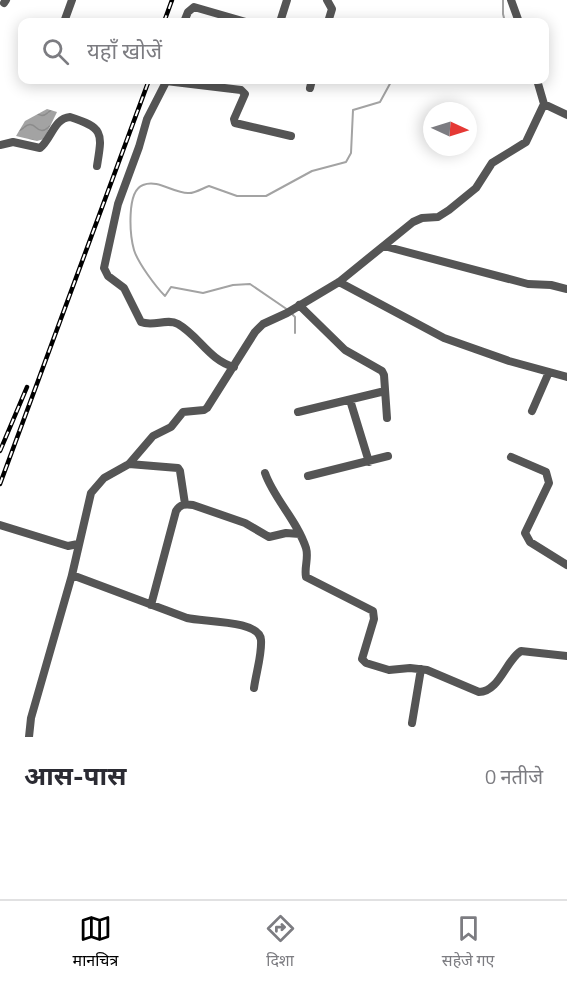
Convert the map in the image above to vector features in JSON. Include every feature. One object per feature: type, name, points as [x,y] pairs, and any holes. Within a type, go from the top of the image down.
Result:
[{"type":"street","points":[[65,18],[72,0]]},
{"type":"street","points":[[281,18],[287,0]]},
{"type":"street","points":[[327,0],[332,9],[329,18]]},
{"type":"street","points":[[511,0],[518,18]]},
{"type":"street","points":[[189,4],[233,18]]},
{"type":"street","points":[[165,84],[147,119],[118,204],[104,268],[108,276],[124,288],[141,322],[153,324],[175,322],[216,359],[234,367]]},
{"type":"street","points":[[197,84],[241,90],[245,94],[234,119],[235,123],[291,136]]},
{"type":"street","points":[[310,88],[311,84]]},
{"type":"street","points":[[29,737],[31,718],[72,575],[94,487],[104,478],[129,464],[153,436],[171,427],[183,412],[207,408],[258,328],[339,282],[413,222],[422,218],[438,217],[476,188],[492,163],[526,142],[544,104],[538,84]]},
{"type":"street","points":[[544,104],[567,115]]},
{"type":"street","points":[[0,145],[13,142],[40,148],[61,119],[70,117],[97,130],[100,134],[97,166]]},
{"type":"street","points":[[384,246],[528,284],[551,285],[567,289]]},
{"type":"street","points":[[339,282],[428,331],[509,361],[567,377]]},
{"type":"street","points":[[298,306],[345,350],[382,371],[387,418]]},
{"type":"street","points":[[532,411],[549,372]]},
{"type":"street","points":[[298,412],[385,391]]},
{"type":"street","points":[[350,400],[369,462]]},
{"type":"street","points":[[308,476],[388,456]]},
{"type":"street","points":[[511,457],[546,472],[549,477],[549,483],[525,533],[530,542],[567,565]]},
{"type":"street","points":[[129,464],[178,468],[185,504]]},
{"type":"street","points":[[265,473],[268,483],[290,514],[306,549],[306,576],[373,611],[374,619],[363,661],[389,670],[421,669],[484,692],[494,684],[509,662],[521,651],[567,656]]},
{"type":"street","points":[[151,605],[179,506],[194,505],[244,523],[269,537],[286,533],[300,534]]},
{"type":"street","points":[[0,525],[68,546],[78,544]]},
{"type":"street","points":[[72,575],[199,621],[225,622],[257,631],[261,641],[254,688]]},
{"type":"street","points":[[412,723],[421,669]]},
{"type":"water","points":[[47,109],[57,112],[44,139],[37,141],[16,136],[25,121]]},
{"type":"waterway","points":[[503,0],[504,18]]},
{"type":"waterway","points":[[288,310],[250,284],[233,285],[203,293],[171,287],[165,296],[148,275],[134,250],[131,235],[134,196],[138,189],[149,184],[190,193],[209,186],[237,196],[266,196],[312,171],[346,162],[351,153],[353,110],[380,102],[390,84]]},
{"type":"waterway","points":[[292,314],[295,317],[295,333]]},
{"type":"railway","points":[[165,18],[172,0]]},
{"type":"railway","points":[[0,484],[148,84]]},
{"type":"railway","points":[[0,451],[27,387]]}]
